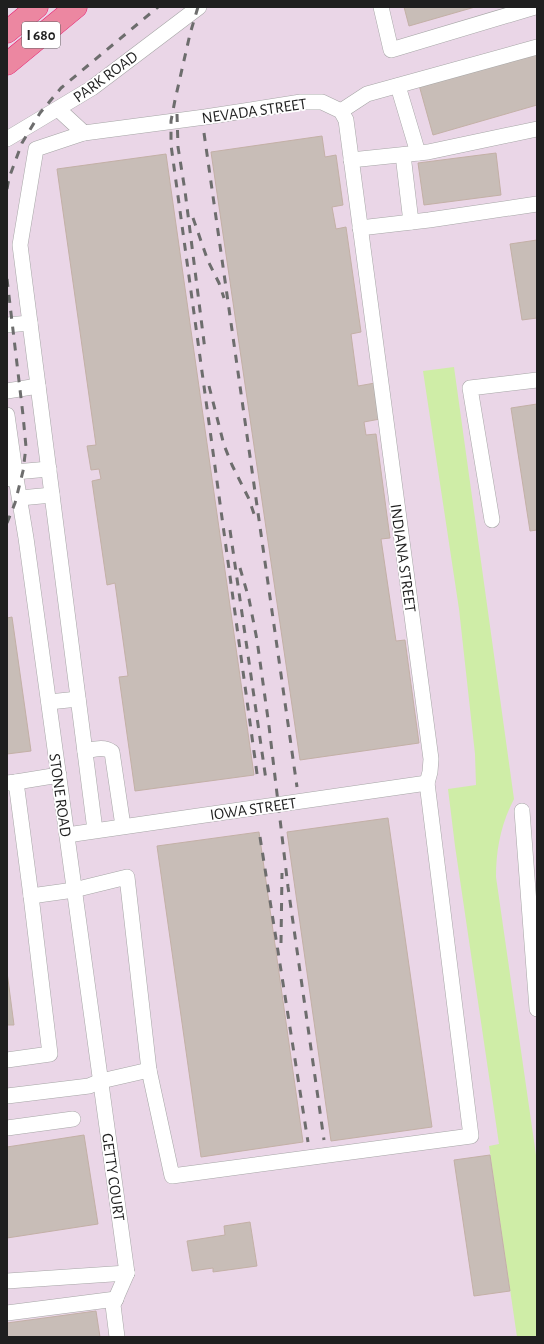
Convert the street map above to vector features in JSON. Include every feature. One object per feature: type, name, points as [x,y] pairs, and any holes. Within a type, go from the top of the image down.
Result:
[{"type":"highway","name":"I 680","points":[[7,32],[37,7]]},
{"type":"highway","name":"I 680","points":[[7,64],[76,7]]},
{"type":"street","name":"PARK ROAD","points":[[7,139],[92,88],[199,7]]},
{"type":"street","points":[[381,7],[391,50],[535,7]]},
{"type":"street","points":[[537,47],[367,94],[342,111],[346,120],[360,228],[537,204]]},
{"type":"street","points":[[398,86],[418,153]]},
{"type":"street","name":"NEVADA STREET","points":[[30,323],[20,245],[36,149],[84,133],[205,117],[301,102],[322,102],[342,111]]},
{"type":"street","points":[[58,109],[84,133]]},
{"type":"street","points":[[351,160],[418,153],[537,129]]},
{"type":"street","points":[[403,154],[411,222]]},
{"type":"street","name":"INDIANA STREET","points":[[149,1070],[172,1176],[471,1136],[428,777],[431,759],[360,228]]},
{"type":"street","points":[[7,326],[30,323],[95,830]]},
{"type":"street","points":[[492,520],[470,388],[534,381]]},
{"type":"street","points":[[7,391],[38,386]]},
{"type":"street","name":"STONE ROAD","points":[[7,415],[11,478],[20,498],[101,1081]]},
{"type":"street","points":[[11,478],[49,469]]},
{"type":"street","points":[[20,498],[52,495]]},
{"type":"street","points":[[49,702],[78,699]]},
{"type":"street","points":[[85,751],[104,748],[112,752],[123,826]]},
{"type":"street","points":[[7,1060],[50,1054],[32,896],[12,783],[59,775]]},
{"type":"street","name":"IOWA STREET","points":[[67,835],[428,777]]},
{"type":"street","points":[[522,811],[537,1009]]},
{"type":"street","points":[[7,1096],[89,1086],[101,1081],[149,1070],[127,877],[74,890],[32,896]]},
{"type":"street","name":"GETTY COURT","points":[[101,1081],[127,1273]]},
{"type":"street","points":[[7,1128],[73,1119]]},
{"type":"street","points":[[7,1281],[127,1273],[113,1305],[117,1337]]},
{"type":"street","points":[[7,1313],[116,1298]]},
{"type":"shaded area","points":[[7,7],[537,7],[537,1337],[7,1337]]},
{"type":"green space","points":[[454,367],[514,799],[509,808],[500,837],[496,877],[537,1162],[537,1337],[517,1337],[489,1146],[499,1144],[448,789],[476,785],[475,754],[459,609],[423,371]]},
{"type":"building","points":[[404,7],[475,7],[409,26]]},
{"type":"building","points":[[537,52],[537,105],[433,135],[419,85]]},
{"type":"building","points":[[322,136],[325,157],[336,155],[343,205],[332,207],[336,229],[346,227],[361,332],[351,334],[358,386],[375,383],[380,419],[364,422],[366,435],[376,434],[390,538],[381,539],[396,641],[405,640],[419,743],[300,760],[211,152]]},
{"type":"building","points":[[496,153],[501,195],[424,205],[418,163]]},
{"type":"building","points":[[166,154],[254,775],[135,791],[119,677],[128,676],[115,583],[107,585],[92,481],[101,479],[99,469],[91,470],[87,446],[96,445],[57,169]]},
{"type":"building","points":[[537,240],[537,318],[522,320],[510,244]]},
{"type":"building","points":[[537,404],[537,530],[530,531],[511,408]]},
{"type":"building","points":[[12,617],[31,751],[7,754],[7,618]]},
{"type":"building","points":[[388,818],[432,1127],[331,1141],[287,832]]},
{"type":"building","points":[[259,832],[303,1142],[201,1157],[157,846]]},
{"type":"building","points":[[7,972],[14,1025],[7,1025]]},
{"type":"building","points":[[84,1135],[98,1224],[7,1238],[7,1147]]},
{"type":"building","points":[[490,1155],[510,1291],[474,1296],[454,1160]]},
{"type":"building","points":[[250,1222],[257,1266],[213,1272],[213,1268],[192,1271],[187,1241],[225,1235],[224,1226]]},
{"type":"building","points":[[96,1311],[100,1337],[7,1337],[7,1323]]},
{"type":"railway","points":[[7,189],[9,178],[22,143],[40,113],[61,88],[158,7]]},
{"type":"railway","points":[[198,7],[190,34],[175,100],[171,121],[171,145],[258,781]]},
{"type":"railway","points":[[177,114],[178,147],[205,350]]},
{"type":"railway","points":[[204,133],[297,787]]},
{"type":"railway","points":[[193,218],[208,261],[219,283],[224,298]]},
{"type":"railway","points":[[7,279],[26,447],[23,471],[15,503],[7,523]]},
{"type":"railway","points":[[209,386],[224,445],[249,499],[255,517]]},
{"type":"railway","points":[[230,530],[266,780]]},
{"type":"railway","points":[[240,568],[249,599],[257,640],[288,887],[324,1140]]},
{"type":"railway","points":[[260,837],[308,1142]]},
{"type":"railway","points":[[281,943],[282,873]]}]
